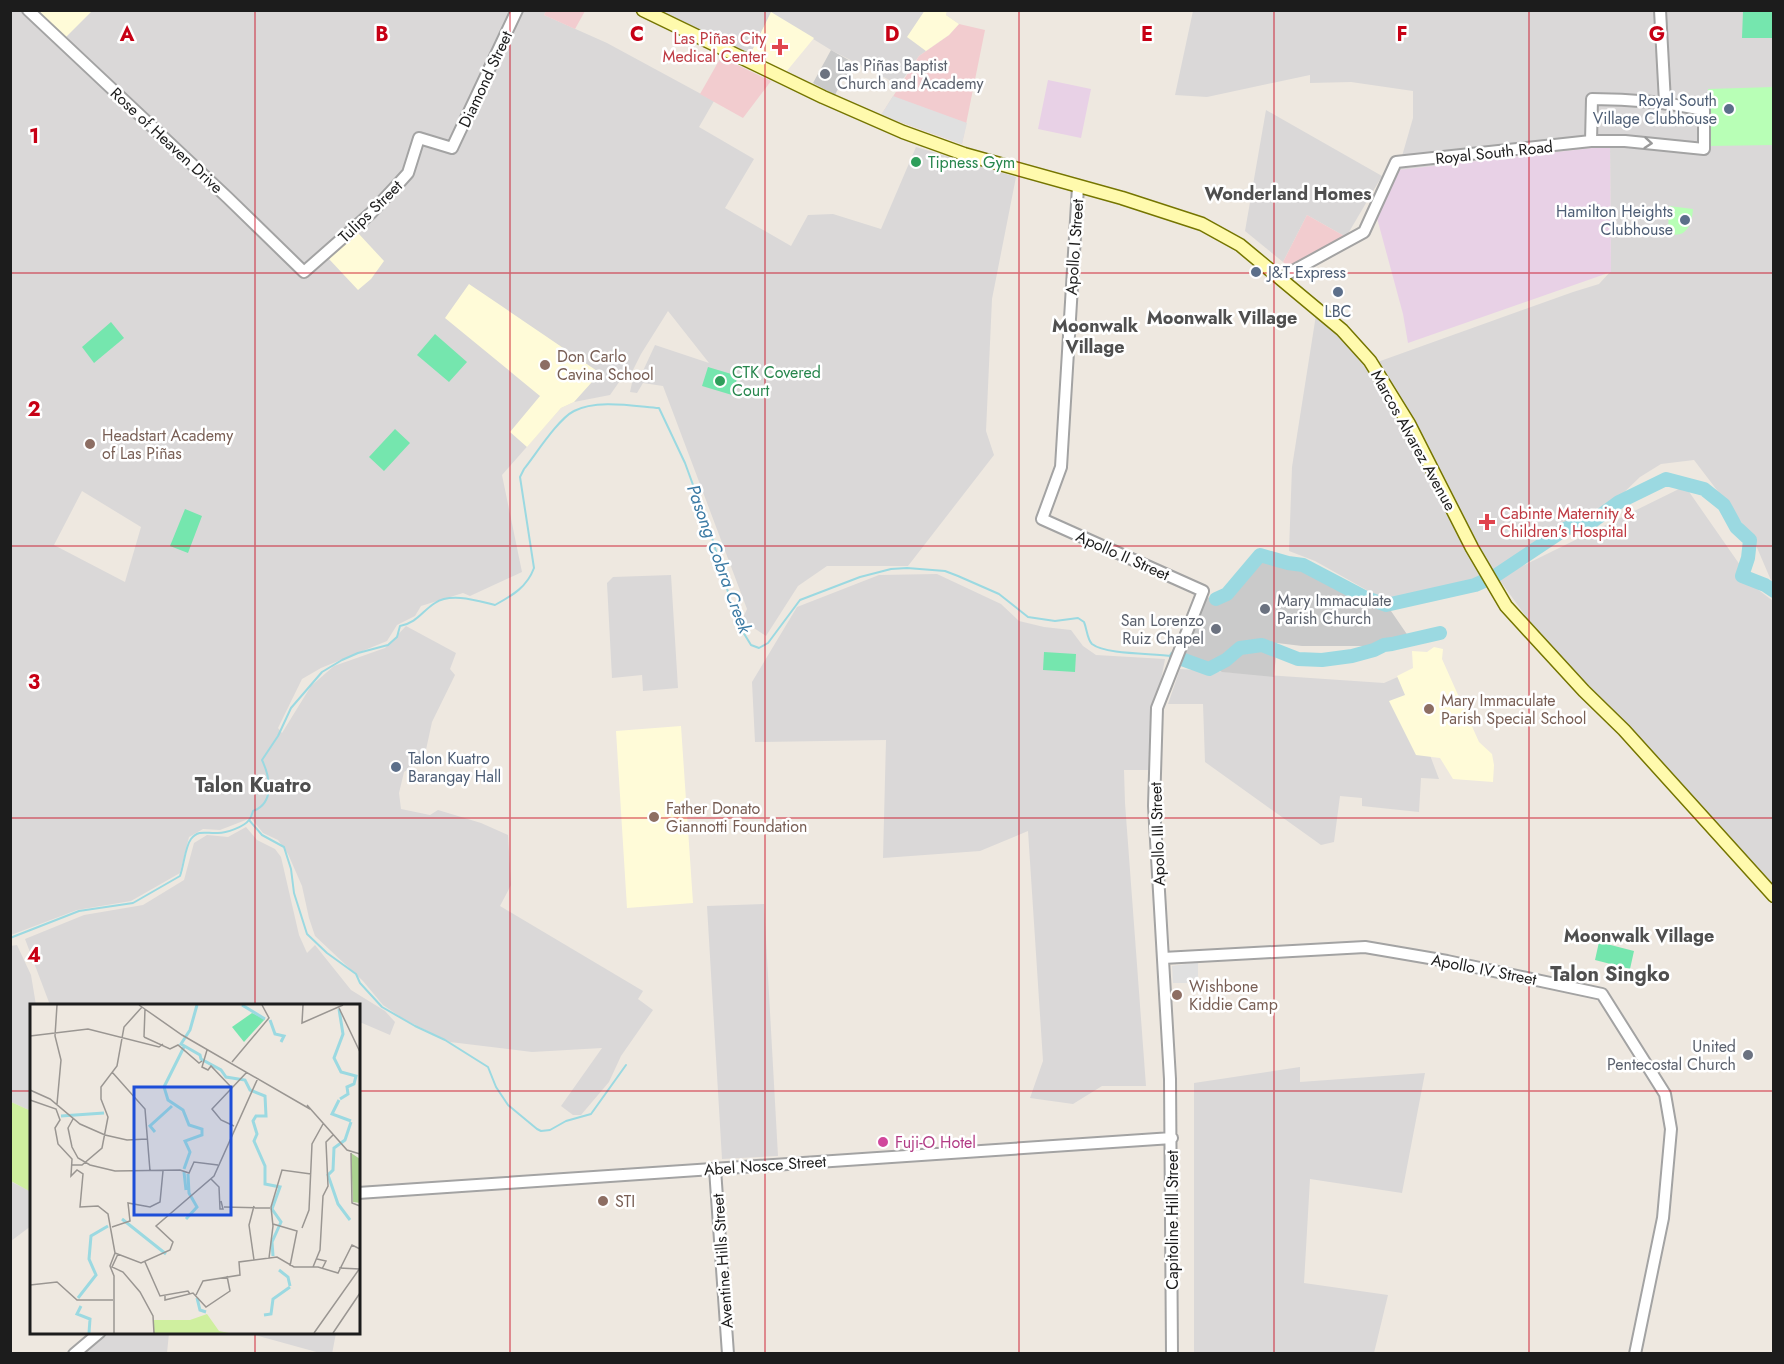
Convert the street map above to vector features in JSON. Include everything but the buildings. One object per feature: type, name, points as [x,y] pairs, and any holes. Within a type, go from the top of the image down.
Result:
[{"type":"main road","name":"Marcos Alvarez Avenue","points":[[643,10],[894,129],[964,154],[1122,198],[1202,224],[1240,245],[1342,330],[1370,361],[1409,424],[1472,548],[1506,606],[1584,691],[1624,730],[1773,896]]},
{"type":"street","name":"Rose of Heaven Drive","points":[[28,10],[304,272]]},
{"type":"street","name":"Diamond Street","points":[[419,138],[452,148],[518,10]]},
{"type":"street","points":[[1591,141],[1592,99],[1665,102],[1660,10]]},
{"type":"street","name":"Royal South Road","points":[[1280,278],[1364,232],[1396,162],[1591,141],[1625,141],[1704,149],[1704,110],[1665,102]]},
{"type":"street","name":"Tulips Street","points":[[304,272],[371,213],[399,183],[408,172],[419,138]]},
{"type":"street","name":"Apollo I Street","points":[[1042,519],[1061,467],[1078,187]]},
{"type":"street","name":"Apollo II Street","points":[[1042,519],[1203,591]]},
{"type":"street","name":"Apollo III Street","points":[[1170,1086],[1154,806],[1156,708],[1203,591]]},
{"type":"street","name":"Apollo IV Street","points":[[1163,958],[1365,947],[1448,961],[1602,994],[1665,1094],[1671,1129],[1663,1218],[1635,1353]]},
{"type":"street","name":"Capitoline Hill Street","points":[[1170,1086],[1172,1353]]},
{"type":"street","name":"Abel Nosce Street","points":[[360,1192],[1172,1137]]},
{"type":"street","name":"Aventine Hills Street","points":[[716,1169],[728,1353]]},
{"type":"street","points":[[74,1353],[98,1334]]},
{"type":"shaded area","points":[[546,10],[585,11],[575,29],[544,15]]},
{"type":"shaded area","points":[[925,10],[947,11],[946,15],[959,24],[949,35],[926,51],[907,37]]},
{"type":"shaded area","points":[[947,10],[946,15],[959,24],[949,35],[919,56],[899,85],[831,50],[771,13],[750,55],[658,11]]},
{"type":"shaded area","points":[[11,11],[546,11],[544,15],[607,43],[714,101],[699,127],[754,159],[725,208],[791,246],[808,215],[833,214],[881,229],[916,147],[1016,177],[992,299],[986,431],[994,455],[908,566],[827,566],[798,586],[766,636],[742,620],[747,609],[663,386],[643,383],[637,393],[630,392],[634,374],[642,373],[655,345],[709,363],[668,311],[633,370],[624,375],[610,395],[574,402],[561,408],[502,475],[522,572],[470,596],[463,593],[421,606],[415,616],[397,625],[387,641],[321,668],[302,679],[278,728],[282,733],[311,686],[334,666],[385,648],[406,626],[456,653],[450,669],[455,675],[432,722],[424,759],[404,772],[399,793],[401,809],[430,815],[438,810],[481,823],[508,835],[511,885],[500,906],[643,991],[638,999],[653,1010],[621,1056],[609,1082],[581,1115],[573,1115],[561,1106],[602,1048],[532,1052],[450,1042],[405,1020],[383,1005],[363,981],[315,936],[302,886],[288,854],[278,840],[263,833],[251,818],[220,830],[203,829],[189,837],[180,873],[131,901],[77,910],[11,935]],"holes":[[[82,491],[141,527],[125,582],[54,545]]]},
{"type":"shaded area","points":[[36,11],[92,11],[65,38]]},
{"type":"shaded area","points":[[1193,11],[1773,11],[1773,585],[1752,536],[1694,460],[1661,464],[1640,477],[1615,501],[1587,519],[1573,521],[1493,574],[1388,602],[1315,561],[1289,551],[1292,467],[1316,315],[1372,364],[1599,284],[1611,271],[1610,146],[1398,170],[1413,118],[1413,91],[1351,82],[1310,83],[1310,75],[1207,97],[1175,95]]},
{"type":"shaded area","name":"Las Piñas City Medical Center","points":[[771,12],[814,38],[786,72],[750,55]]},
{"type":"shaded area","points":[[959,24],[985,30],[962,144],[881,115],[919,56],[949,35]]},
{"type":"shaded area","points":[[831,50],[854,63],[835,95],[813,83]]},
{"type":"shaded area","points":[[721,57],[771,81],[743,118],[700,94]]},
{"type":"shaded area","points":[[1048,80],[1091,89],[1081,138],[1038,129]]},
{"type":"shaded area","points":[[893,96],[967,123],[962,144],[881,115]]},
{"type":"shaded area","points":[[1266,110],[1382,176],[1346,237],[1307,215],[1283,262],[1245,231]]},
{"type":"shaded area","points":[[1610,146],[1611,272],[1408,343],[1403,314],[1377,218],[1398,170]]},
{"type":"shaded area","points":[[1307,215],[1346,237],[1288,266],[1283,262]]},
{"type":"shaded area","points":[[358,233],[384,261],[371,279],[358,290],[329,259]]},
{"type":"shaded area","name":"Don Carlo Cavina School","points":[[469,284],[600,373],[574,402],[561,408],[527,447],[510,432],[540,396],[445,318]]},
{"type":"shaded area","points":[[1685,486],[1756,588],[1773,601],[1773,889],[1530,622],[1498,578]]},
{"type":"shaded area","points":[[1270,557],[1295,565],[1391,611],[1415,646],[1302,646],[1277,643],[1274,677],[1222,672],[1182,656],[1207,597],[1223,602],[1237,590],[1248,570],[1259,559]]},
{"type":"shaded area","points":[[937,574],[1001,604],[1019,621],[1071,630],[1083,646],[1096,655],[1165,659],[1151,711],[1149,770],[1124,770],[1146,1086],[1102,1086],[1073,1104],[1030,1098],[1043,1061],[1028,831],[980,851],[883,858],[886,740],[755,742],[752,682],[797,607],[879,575]]},
{"type":"shaded area","points":[[671,575],[678,688],[643,691],[642,675],[612,678],[607,583],[613,577]]},
{"type":"shaded area","name":"Mary Immaculate Parish Special School","points":[[1434,647],[1443,649],[1442,659],[1479,742],[1492,754],[1493,782],[1453,779],[1440,758],[1416,755],[1389,701],[1405,695],[1397,676],[1413,668],[1412,651],[1427,652]]},
{"type":"shaded area","points":[[1180,669],[1384,683],[1400,676],[1439,779],[1421,778],[1419,812],[1362,806],[1362,798],[1340,796],[1334,842],[1321,845],[1205,762],[1203,704],[1168,704]]},
{"type":"shaded area","name":"Father Donato Giannotti Foundation","points":[[681,726],[693,903],[627,908],[616,731]]},
{"type":"shaded area","points":[[246,827],[257,840],[275,849],[281,857],[299,935],[307,953],[315,945],[351,990],[385,1011],[395,1022],[390,1035],[360,1024],[360,1004],[50,1004],[25,939],[84,915],[143,905],[184,880],[194,843],[207,835],[228,837]]},
{"type":"shaded area","points":[[764,904],[778,1156],[722,1159],[707,906]]},
{"type":"shaded area","points":[[17,945],[31,975],[36,1004],[30,1004],[30,1111],[11,1102],[10,946]]},
{"type":"shaded area","points":[[1198,962],[1198,983],[1173,983],[1172,966]]},
{"type":"shaded area","points":[[1300,1067],[1300,1082],[1425,1073],[1402,1193],[1310,1179],[1304,1283],[1388,1295],[1374,1353],[1194,1353],[1194,1083]]},
{"type":"shaded area","points":[[10,1181],[30,1191],[30,1227],[11,1241]]},
{"type":"shaded area","points":[[108,1334],[169,1334],[167,1353],[80,1354]]},
{"type":"shaded area","points":[[252,1334],[336,1334],[332,1354],[320,1353]]},
{"type":"green space","points":[[1743,11],[1773,11],[1773,38],[1742,38]]},
{"type":"green space","points":[[1773,87],[1773,145],[1708,146],[1708,89]]},
{"type":"green space","points":[[1669,206],[1693,209],[1691,220],[1684,232],[1674,235],[1668,233]]},
{"type":"green space","points":[[111,322],[124,338],[94,363],[82,347]]},
{"type":"green space","points":[[435,334],[467,362],[449,382],[417,355]]},
{"type":"green space","name":"CTK Covered Court","points":[[708,367],[738,376],[732,395],[702,386]]},
{"type":"green space","points":[[395,429],[410,443],[384,471],[369,457]]},
{"type":"green space","points":[[185,509],[202,516],[188,553],[170,546]]},
{"type":"green space","points":[[1044,652],[1076,654],[1075,672],[1043,670]]},
{"type":"green space","points":[[1599,942],[1634,951],[1630,969],[1595,960]]},
{"type":"green space","points":[[11,1102],[30,1111],[30,1191],[11,1181]]},
{"type":"waterway","name":"Pasong Cobra Creek","points":[[10,938],[79,911],[133,903],[180,876],[187,847],[194,836],[200,833],[226,832],[239,827],[247,823],[253,811],[265,802],[269,789],[262,760],[278,736],[291,708],[322,672],[358,653],[388,645],[397,637],[400,626],[415,619],[441,600],[465,598],[495,605],[519,590],[534,568],[520,477],[547,437],[561,421],[583,407],[615,404],[659,408],[685,463],[711,534],[733,609],[751,645],[759,648],[768,643],[800,600],[860,577],[891,569],[907,568],[945,571],[958,576],[999,594],[1028,617],[1055,621],[1078,618],[1084,622],[1090,642],[1099,648],[1118,652],[1172,656]]},
{"type":"waterway","name":"Pasong Cobra Creek","points":[[1216,599],[1227,594],[1260,555],[1303,565],[1364,597],[1386,605],[1475,585],[1495,576],[1567,528],[1586,526],[1619,502],[1666,479],[1704,489],[1724,505],[1736,527],[1750,540],[1748,558],[1742,576],[1774,591]]},
{"type":"waterway","name":"Pasong Cobra Creek","points":[[1176,657],[1209,669],[1226,660],[1240,648],[1262,645],[1298,659],[1322,660],[1352,656],[1384,645],[1440,633]]},
{"type":"waterway","name":"Pasong Cobra Creek","points":[[249,820],[262,835],[284,847],[291,869],[294,893],[307,934],[327,953],[356,974],[360,983],[382,1007],[445,1040],[488,1067],[496,1087],[508,1105],[537,1129],[550,1130],[566,1121],[591,1114],[626,1065]]},
{"type":"place","name":"Las Piñas City Medical Center","points":[[780,47]]},
{"type":"place","name":"Las Piñas Baptist Church and Academy","points":[[825,74]]},
{"type":"place","name":"Royal South Village Clubhouse","points":[[1729,109]]},
{"type":"place","name":"Tipness Gym","points":[[916,162]]},
{"type":"place","name":"Hamilton Heights Clubhouse","points":[[1685,220]]},
{"type":"place","name":"J&T Express","points":[[1256,272]]},
{"type":"place","name":"LBC","points":[[1338,292]]},
{"type":"place","name":"Don Carlo Cavina School","points":[[545,365]]},
{"type":"place","name":"CTK Covered Court","points":[[720,381]]},
{"type":"place","name":"Headstart Academy of Las Piñas","points":[[90,444]]},
{"type":"place","name":"Cabinte Maternity & Children's Hospital","points":[[1487,522]]},
{"type":"place","name":"Mary Immaculate Parish Church","points":[[1265,609]]},
{"type":"place","name":"San Lorenzo Ruiz Chapel","points":[[1216,629]]},
{"type":"place","name":"Mary Immaculate Parish Special School","points":[[1429,709]]},
{"type":"place","name":"Talon Kuatro Barangay Hall","points":[[396,767]]},
{"type":"place","name":"Father Donato Giannotti Foundation","points":[[654,817]]},
{"type":"place","name":"Wishbone Kiddie Camp","points":[[1177,995]]},
{"type":"place","name":"United Pentecostal Church","points":[[1748,1055]]},
{"type":"place","name":"Fuji-O Hotel","points":[[883,1142]]},
{"type":"place","name":"STI","points":[[603,1201]]},
{"type":"district","name":"Wonderland Homes","points":[[1288,194]]},
{"type":"district","name":"Moonwalk Village","points":[[1222,318]]},
{"type":"district","name":"Moonwalk Village","points":[[1095,336]]},
{"type":"district","name":"Talon Kuatro","points":[[253,785]]},
{"type":"district","name":"Moonwalk Village","points":[[1639,936]]},
{"type":"district","name":"Talon Singko","points":[[1610,974]]}]
